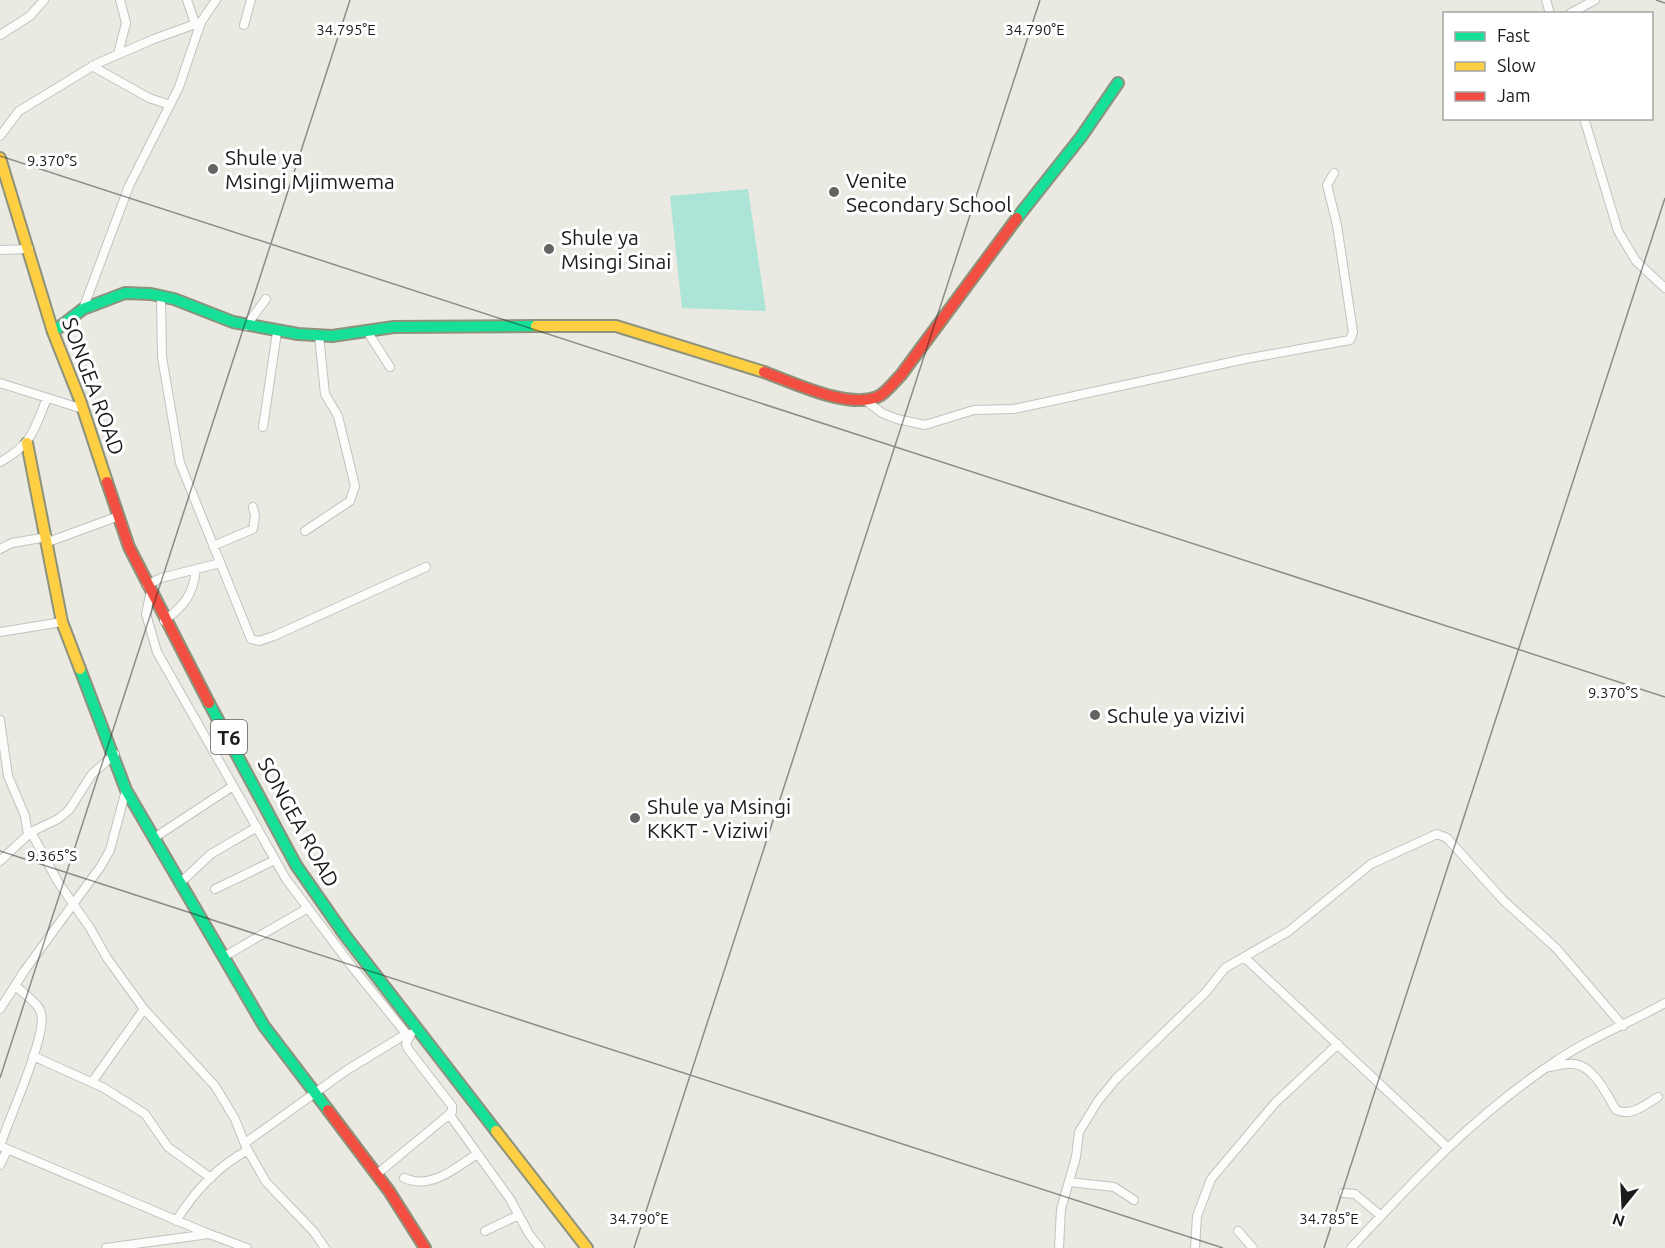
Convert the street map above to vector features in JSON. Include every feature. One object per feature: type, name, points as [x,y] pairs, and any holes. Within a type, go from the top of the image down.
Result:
[{"type":"main road","points":[[53,332],[83,309],[101,300],[125,293],[162,296],[246,326],[278,332],[319,335],[394,327],[616,326],[728,359],[835,397],[865,400],[881,395],[901,375],[1033,197],[1081,137],[1118,83]]},
{"type":"main road","name":"SONGEA ROAD","points":[[0,158],[53,332],[83,409],[119,516],[164,621],[246,768],[296,865],[410,1033],[587,1248]]},
{"type":"main road","points":[[27,443],[62,622],[115,754],[126,790],[269,1034],[377,1174],[425,1248]]},
{"type":"street","points":[[0,35],[30,16],[44,0]]},
{"type":"street","points":[[118,54],[126,23],[120,0]]},
{"type":"street","points":[[187,0],[198,24]]},
{"type":"street","points":[[83,309],[129,186],[170,105],[198,24],[216,0]]},
{"type":"street","points":[[244,25],[250,0]]},
{"type":"street","points":[[1573,12],[1595,0]]},
{"type":"street","points":[[0,136],[19,111],[92,66],[154,39],[198,24]]},
{"type":"street","points":[[92,66],[149,98],[170,105]]},
{"type":"street","points":[[1585,120],[1621,239],[1636,261],[1665,288]]},
{"type":"street","points":[[865,400],[882,413],[925,425],[974,410],[1014,409],[1245,359],[1350,340],[1353,332],[1337,225],[1327,185],[1334,173]]},
{"type":"street","points":[[0,250],[29,249]]},
{"type":"street","points":[[162,296],[162,357],[180,464],[251,639],[259,641],[426,567]]},
{"type":"street","points":[[246,326],[266,299]]},
{"type":"street","points":[[367,331],[390,367]]},
{"type":"street","points":[[263,427],[278,332]]},
{"type":"street","points":[[305,531],[351,501],[355,486],[338,416],[325,394],[319,335]]},
{"type":"street","points":[[0,383],[83,409]]},
{"type":"street","points":[[0,462],[27,443],[34,433],[47,398]]},
{"type":"street","points":[[213,546],[253,529],[255,516],[253,507]]},
{"type":"street","points":[[0,549],[12,543],[47,540],[119,516]]},
{"type":"street","points":[[220,563],[196,569],[149,589],[146,614],[157,652],[275,860],[308,908],[410,1033],[408,1049],[452,1106],[449,1114],[377,1174]]},
{"type":"street","points":[[164,621],[187,602],[193,591],[196,569]]},
{"type":"street","points":[[0,632],[62,622]]},
{"type":"street","points":[[0,720],[8,776],[25,816],[29,833],[72,906],[144,1010],[215,1086],[235,1119],[246,1146],[266,1182],[314,1232],[325,1248]]},
{"type":"street","points":[[0,861],[29,833],[58,819],[69,810],[92,774],[115,754]]},
{"type":"street","points":[[154,838],[233,786]]},
{"type":"street","points":[[0,1009],[110,850],[126,790]]},
{"type":"street","points":[[180,883],[211,854],[256,827]]},
{"type":"street","points":[[1059,1248],[1061,1209],[1079,1132],[1098,1101],[1116,1079],[1206,992],[1225,968],[1289,931],[1371,864],[1437,834],[1447,838],[1503,900],[1556,948],[1623,1026]]},
{"type":"street","points":[[214,890],[275,860]]},
{"type":"street","points":[[225,956],[308,908]]},
{"type":"street","points":[[1244,957],[1448,1147]]},
{"type":"street","points":[[0,1165],[3,1148],[41,1030],[41,1011],[16,986]]},
{"type":"street","points":[[1351,1248],[1448,1147],[1492,1106],[1547,1067],[1665,1003]]},
{"type":"street","points":[[92,1082],[144,1010]]},
{"type":"street","points":[[176,1221],[200,1187],[246,1146],[314,1093],[410,1033]]},
{"type":"street","points":[[1195,1248],[1197,1216],[1211,1179],[1275,1103],[1338,1044]]},
{"type":"street","points":[[33,1056],[92,1082],[145,1114],[168,1147],[211,1178]]},
{"type":"street","points":[[1547,1067],[1574,1064],[1582,1066],[1591,1073],[1616,1110],[1622,1113],[1633,1112],[1658,1097]]},
{"type":"street","points":[[449,1114],[540,1248]]},
{"type":"street","points":[[3,1148],[176,1221],[247,1248]]},
{"type":"street","points":[[404,1179],[420,1183],[430,1182],[477,1154]]},
{"type":"street","points":[[1069,1182],[1114,1187],[1134,1200]]},
{"type":"street","points":[[1342,1192],[1354,1194],[1381,1216]]},
{"type":"street","points":[[485,1231],[519,1215]]},
{"type":"street","points":[[1238,1231],[1253,1248]]},
{"type":"street","points":[[106,1248],[209,1234]]},
{"type":"shaded area","points":[[748,189],[766,311],[682,308],[670,196]]},
{"type":"traffic: fast","points":[[1017,218],[1081,137],[1118,83]]},
{"type":"traffic: fast","points":[[53,332],[83,309],[125,293],[151,294],[174,299],[233,322],[298,334],[332,336],[394,327],[536,326]]},
{"type":"traffic: fast","points":[[80,669],[126,790],[264,1026],[328,1110]]},
{"type":"traffic: fast","points":[[209,703],[296,865],[344,934],[496,1131]]},
{"type":"traffic: slow","points":[[0,158],[53,332],[80,400],[107,482]]},
{"type":"traffic: slow","points":[[536,326],[616,326],[764,372]]},
{"type":"traffic: slow","points":[[27,443],[62,622],[80,669]]},
{"type":"traffic: slow","points":[[496,1131],[587,1248]]},
{"type":"traffic: jam","points":[[764,372],[839,398],[855,400],[881,395],[901,375],[1017,218]]},
{"type":"traffic: jam","points":[[107,482],[129,547],[209,703]]},
{"type":"traffic: jam","points":[[328,1110],[389,1191],[425,1248]]},
{"type":"place","name":"Shule ya Msingi Mjimwema","points":[[213,169]]},
{"type":"place","name":"Venite Secondary School","points":[[834,192]]},
{"type":"place","name":"Shule ya Msingi Sinai","points":[[549,249]]},
{"type":"place","name":"Schule ya vizivi","points":[[1095,715]]},
{"type":"place","name":"Shule ya Msingi KKKT - Viziwi","points":[[635,818]]}]
